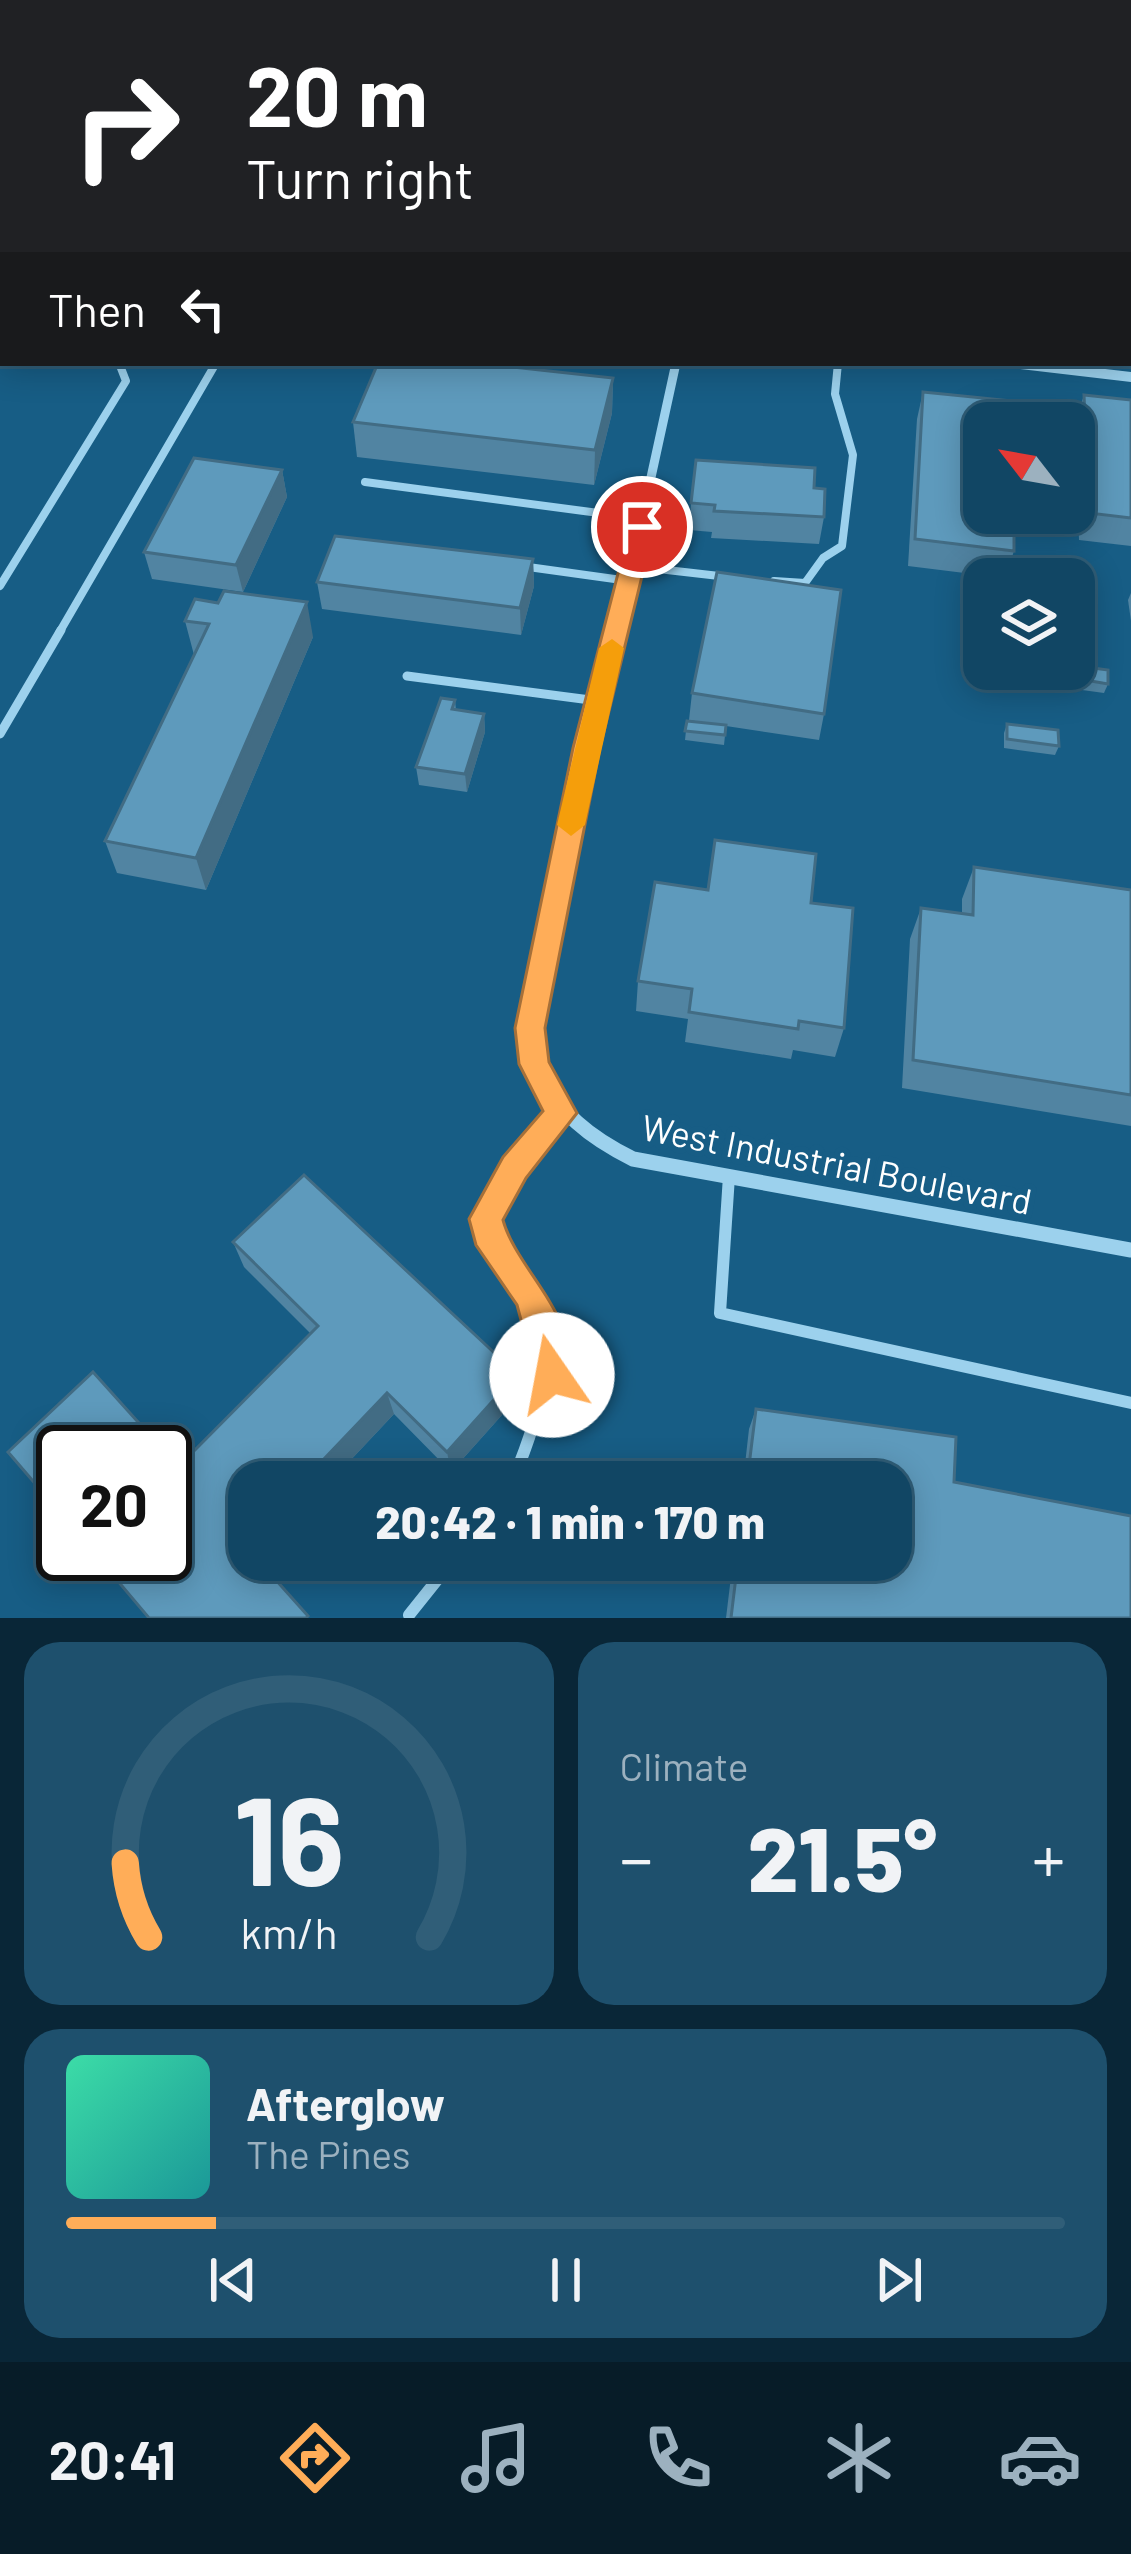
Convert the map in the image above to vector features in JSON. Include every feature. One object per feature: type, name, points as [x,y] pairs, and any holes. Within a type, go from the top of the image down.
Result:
[{"type":"street","name":"West Industrial Boulevard","points":[[675,366],[644,518],[598,701],[530,1028],[534,1064],[550,1098],[595,1141],[633,1159],[1131,1250]]},
{"type":"street","points":[[1038,366],[1131,377]]},
{"type":"lane","points":[[0,586],[126,381],[119,366]]},
{"type":"lane","points":[[0,734],[214,366]]},
{"type":"lane","points":[[757,580],[805,583],[823,558],[842,546],[853,454],[835,394],[838,366]]},
{"type":"lane","points":[[365,482],[644,518]]},
{"type":"lane","points":[[507,564],[629,581]]},
{"type":"lane","points":[[632,566],[733,578]]},
{"type":"lane","points":[[407,676],[598,701]]},
{"type":"lane","points":[[520,1461],[552,1375],[544,1330],[530,1294],[488,1233],[486,1219],[514,1167],[561,1113]]},
{"type":"lane","points":[[729,1176],[720,1313],[1131,1403]]},
{"type":"lane","points":[[409,1615],[436,1581]]},
{"type":"building","points":[[377,366],[503,366],[613,378],[595,450],[353,422]]},
{"type":"building","points":[[923,392],[1013,401],[963,402],[963,534],[1014,534],[1014,551],[915,539]]},
{"type":"building","points":[[1084,395],[1131,400],[1131,518],[1095,514],[1095,402],[1084,402]]},
{"type":"building","points":[[194,458],[282,470],[236,565],[144,552]]},
{"type":"building","points":[[696,460],[815,468],[814,488],[825,489],[824,517],[714,511],[715,505],[691,503]]},
{"type":"building","points":[[335,536],[533,559],[520,608],[317,582]]},
{"type":"building","points":[[717,572],[841,590],[824,714],[692,693]]},
{"type":"building","points":[[224,591],[307,602],[196,858],[105,841],[209,624],[185,621],[195,599],[218,603]]},
{"type":"building","points":[[1095,668],[1108,670],[1108,684],[1095,682]]},
{"type":"building","points":[[441,698],[455,700],[452,709],[484,714],[465,774],[416,767]]},
{"type":"building","points":[[687,721],[726,725],[725,735],[685,731]]},
{"type":"building","points":[[1007,724],[1058,730],[1059,746],[1007,739]]},
{"type":"building","points":[[715,840],[816,854],[811,903],[853,908],[844,1028],[799,1021],[798,1029],[689,1012],[692,989],[638,981],[655,882],[708,890]]},
{"type":"building","points":[[974,867],[1131,890],[1131,1095],[913,1060],[921,908],[973,915]]},
{"type":"building","points":[[304,1175],[517,1374],[447,1452],[387,1393],[322,1461],[228,1461],[228,1581],[277,1581],[308,1616],[149,1618],[118,1581],[192,1581],[192,1453],[318,1326],[233,1242]]},
{"type":"building","points":[[93,1372],[141,1425],[37,1425]]},
{"type":"building","points":[[756,1409],[956,1437],[954,1482],[1131,1516],[1131,1618],[731,1618],[735,1581],[912,1581],[912,1461],[750,1461]]},
{"type":"building","points":[[36,1426],[36,1485],[8,1452]]},
{"type":"slow traffic","points":[[571,825],[612,648]]},
{"type":"route","points":[[552,1375],[544,1330],[530,1294],[488,1233],[486,1219],[514,1167],[561,1113],[534,1064],[530,1028],[586,748],[642,527]]}]
